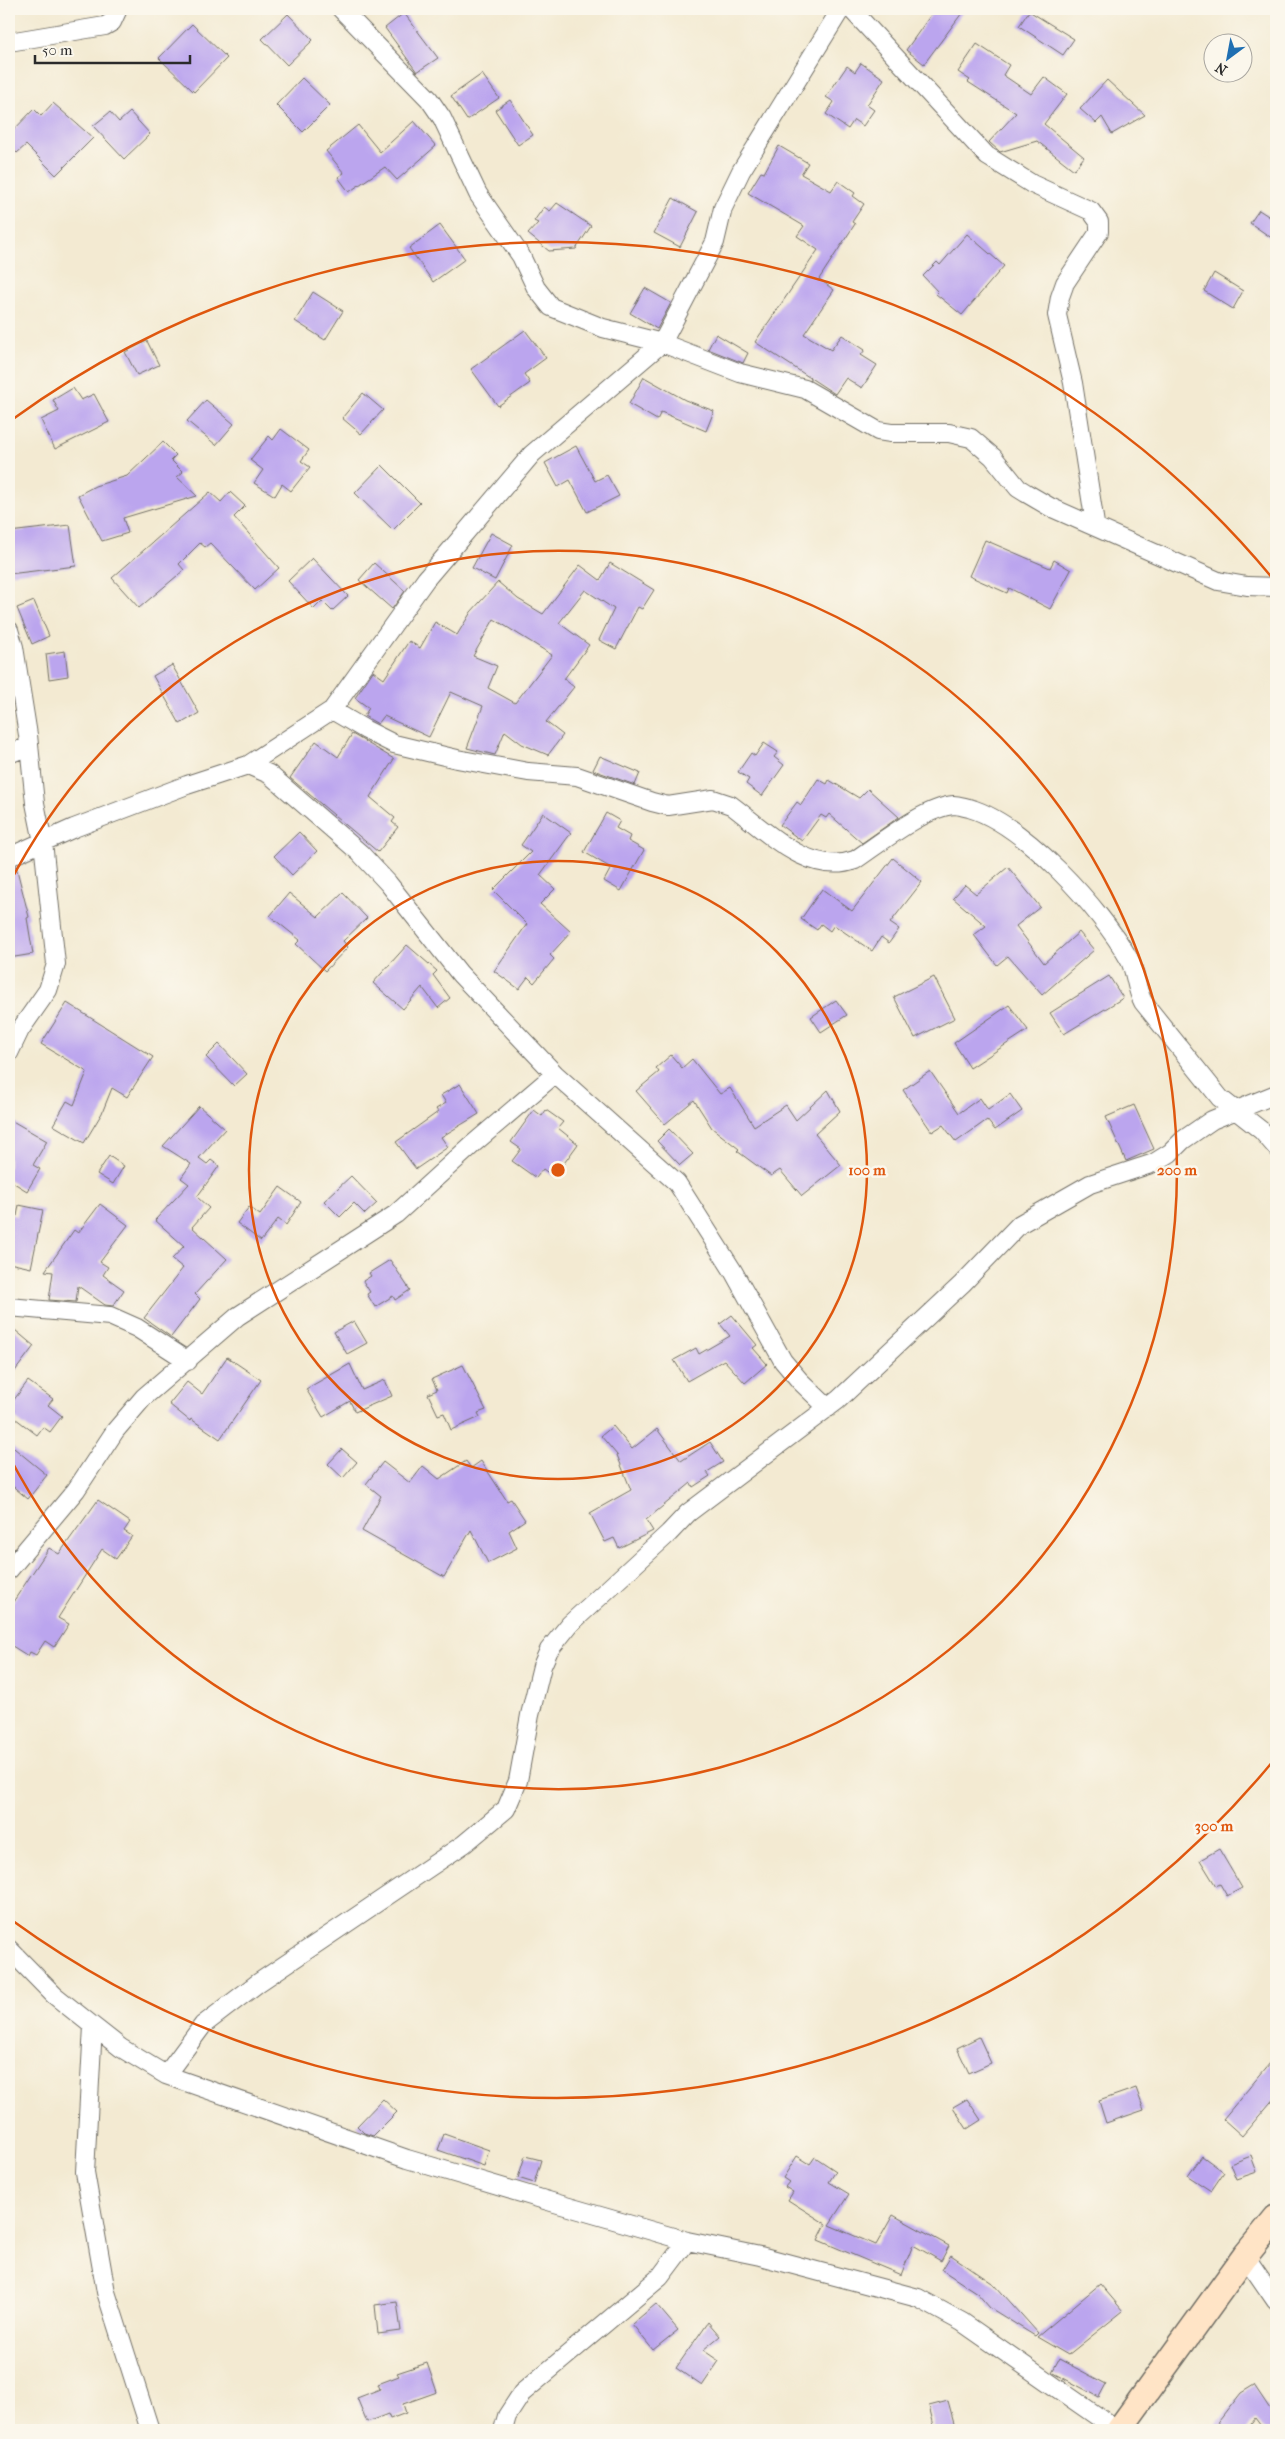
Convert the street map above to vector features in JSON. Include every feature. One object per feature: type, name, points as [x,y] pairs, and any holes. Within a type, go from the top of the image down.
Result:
[{"type":"main road","points":[[1118,2430],[1245,2256],[1276,2218]]},
{"type":"street","points":[[9,42],[105,26],[112,22],[118,9]]},
{"type":"street","points":[[341,9],[429,99],[442,118],[474,186],[521,256],[544,300],[551,307],[603,328],[662,343],[740,373],[805,389],[878,431],[891,433],[949,433],[971,438],[993,457],[1018,488],[1050,506],[1095,524],[1142,548],[1218,580],[1247,586],[1276,586]]},
{"type":"street","points":[[9,857],[187,785],[248,765],[332,710],[426,579],[532,454],[662,343],[715,242],[723,208],[742,171],[841,9]]},
{"type":"street","points":[[851,9],[987,156],[1032,184],[1091,211],[1099,222],[1099,232],[1065,283],[1057,315],[1072,376],[1095,524]]},
{"type":"street","points":[[9,630],[14,647],[29,746],[35,803],[43,842],[56,964],[48,990],[20,1030],[9,1053]]},
{"type":"street","points":[[332,710],[394,744],[457,759],[528,772],[577,776],[668,806],[705,800],[721,801],[730,805],[787,847],[815,860],[827,863],[844,864],[855,860],[917,819],[942,808],[955,805],[980,812],[1001,822],[1024,838],[1109,927],[1132,965],[1137,990],[1143,1002],[1220,1098],[1262,1131],[1276,1147]]},
{"type":"street","points":[[9,754],[29,746]]},
{"type":"street","points":[[248,765],[269,774],[373,866],[460,974],[555,1074],[677,1183],[733,1271],[783,1361],[828,1408]]},
{"type":"street","points":[[9,1570],[76,1490],[126,1417],[144,1397],[238,1316],[396,1214],[473,1144],[555,1074]]},
{"type":"street","points":[[166,2075],[203,2025],[258,1983],[464,1844],[499,1815],[508,1804],[518,1782],[530,1715],[542,1666],[549,1650],[570,1624],[652,1550],[688,1513],[828,1408],[962,1284],[1020,1224],[1090,1184],[1154,1163],[1170,1153],[1194,1131],[1234,1110],[1276,1094]]},
{"type":"street","points":[[9,1307],[110,1316],[137,1328],[188,1361]]},
{"type":"street","points":[[9,1949],[54,1995],[121,2048],[166,2075],[407,2159],[687,2241],[760,2256],[918,2298],[962,2322],[1118,2430]]},
{"type":"street","points":[[93,2026],[85,2172],[106,2292],[150,2430]]},
{"type":"street","points":[[502,2430],[507,2416],[522,2393],[660,2277],[687,2241]]},
{"type":"street","points":[[1245,2256],[1276,2301]]},
{"type":"building","points":[[935,9],[965,9],[924,64],[906,50]]},
{"type":"building","points":[[1029,11],[1074,39],[1063,55],[1019,26]]},
{"type":"building","points":[[404,13],[438,58],[417,72],[385,28]]},
{"type":"building","points":[[288,14],[313,40],[287,65],[262,39]]},
{"type":"building","points":[[192,24],[227,58],[194,92],[159,58]]},
{"type":"building","points":[[977,44],[1009,65],[1003,75],[1031,94],[1044,77],[1067,94],[1044,124],[1084,157],[1074,170],[1037,141],[1000,152],[989,142],[1016,113],[968,82],[970,80],[958,72]]},
{"type":"building","points":[[861,63],[884,79],[867,105],[874,110],[863,126],[854,120],[848,129],[826,114],[834,102],[826,97],[847,66],[855,72]]},
{"type":"building","points":[[482,74],[499,98],[467,120],[451,96]]},
{"type":"building","points":[[302,78],[330,105],[303,132],[276,105]]},
{"type":"building","points":[[1107,80],[1145,115],[1112,134],[1102,117],[1096,123],[1080,109]]},
{"type":"building","points":[[510,100],[533,135],[518,145],[495,110]]},
{"type":"building","points":[[53,103],[93,138],[56,175],[26,145],[17,153],[9,145],[9,135],[34,109],[41,116]]},
{"type":"building","points":[[110,112],[119,122],[130,112],[150,134],[124,159],[93,126]]},
{"type":"building","points":[[414,121],[436,146],[397,180],[385,167],[349,192],[338,177],[344,173],[326,151],[358,125],[380,152]]},
{"type":"building","points":[[779,146],[808,163],[801,174],[831,191],[838,181],[855,193],[853,196],[864,204],[852,222],[855,224],[819,279],[834,290],[804,334],[831,350],[842,335],[865,350],[861,355],[877,365],[862,388],[846,378],[835,394],[755,342],[818,250],[797,236],[804,226],[748,193],[761,172],[764,173]]},
{"type":"building","points":[[673,198],[698,212],[680,247],[654,233]]},
{"type":"building","points":[[557,203],[591,226],[576,249],[549,251],[528,234],[538,223],[534,221],[544,207],[550,211]]},
{"type":"building","points":[[1259,210],[1276,221],[1276,241],[1250,223]]},
{"type":"building","points":[[440,225],[465,259],[433,282],[409,248]]},
{"type":"building","points":[[967,234],[1004,266],[962,315],[936,294],[938,292],[923,276],[937,262],[940,265]]},
{"type":"building","points":[[1214,273],[1243,291],[1233,309],[1204,291]]},
{"type":"building","points":[[645,288],[671,303],[657,329],[630,313]]},
{"type":"building","points":[[313,292],[343,311],[325,340],[295,321]]},
{"type":"building","points":[[525,330],[546,358],[524,374],[530,383],[498,406],[471,369]]},
{"type":"building","points":[[716,334],[748,353],[743,363],[708,349]]},
{"type":"building","points":[[147,341],[159,365],[137,375],[125,352]]},
{"type":"building","points":[[644,377],[685,400],[714,411],[706,431],[661,412],[657,420],[629,404]]},
{"type":"building","points":[[73,388],[81,400],[94,394],[109,422],[55,449],[41,420],[59,411],[53,400]]},
{"type":"building","points":[[363,393],[383,410],[361,434],[342,418]]},
{"type":"building","points":[[206,400],[234,424],[216,445],[187,421]]},
{"type":"building","points":[[281,429],[309,450],[301,461],[310,467],[291,491],[282,484],[275,496],[254,483],[263,470],[250,460],[269,436],[273,440]]},
{"type":"building","points":[[163,442],[176,455],[171,460],[183,472],[177,477],[197,496],[123,518],[128,533],[102,541],[78,495],[95,486],[127,476]]},
{"type":"building","points":[[576,446],[595,481],[607,475],[619,496],[587,512],[570,480],[558,487],[545,463]]},
{"type":"building","points":[[382,465],[420,503],[393,530],[355,493]]},
{"type":"building","points":[[210,492],[221,502],[230,492],[245,506],[234,517],[279,568],[255,590],[210,543],[205,547],[200,543],[179,564],[184,570],[139,608],[112,578]]},
{"type":"building","points":[[70,525],[76,566],[9,574],[9,532]]},
{"type":"building","points":[[491,533],[513,545],[495,580],[472,568]]},
{"type":"building","points":[[985,540],[1050,568],[1054,560],[1071,570],[1050,609],[1009,588],[1007,593],[969,576]]},
{"type":"building","points":[[312,558],[348,596],[332,611],[322,601],[314,609],[288,581]]},
{"type":"building","points":[[374,563],[405,591],[392,609],[359,580]]},
{"type":"building","points":[[610,563],[654,590],[642,609],[638,607],[616,649],[599,640],[614,609],[585,590],[559,623],[589,645],[564,679],[574,687],[546,722],[563,735],[548,755],[522,744],[505,731],[495,755],[467,748],[483,706],[451,692],[429,737],[384,716],[378,724],[364,716],[369,708],[355,698],[373,671],[384,679],[409,641],[420,648],[435,622],[457,635],[471,612],[498,582],[518,599],[543,614],[580,565],[600,580]],"holes":[[[494,619],[552,655],[515,703],[488,688],[497,666],[473,656]]]},
{"type":"building","points":[[34,601],[49,636],[32,644],[17,608]]},
{"type":"building","points":[[65,651],[68,676],[49,679],[46,654]]},
{"type":"building","points":[[172,665],[199,713],[180,724],[153,676]]},
{"type":"building","points":[[352,734],[394,759],[370,797],[395,818],[392,822],[398,827],[378,852],[290,778],[316,741],[338,757]]},
{"type":"building","points":[[764,743],[778,752],[774,757],[784,765],[762,796],[746,784],[749,779],[738,772],[751,753],[755,756]]},
{"type":"building","points":[[600,756],[640,773],[635,785],[593,770]]},
{"type":"building","points":[[818,779],[827,784],[829,780],[859,798],[868,789],[899,817],[862,843],[829,814],[826,818],[821,815],[802,841],[780,825],[797,802],[801,805]]},
{"type":"building","points":[[543,813],[571,833],[540,875],[555,889],[540,904],[571,932],[550,955],[554,959],[534,983],[528,977],[519,989],[494,971],[527,924],[493,890],[531,852],[521,845]]},
{"type":"building","points":[[606,813],[620,821],[616,828],[630,836],[628,841],[644,850],[621,891],[604,881],[611,868],[584,852]]},
{"type":"building","points":[[299,832],[317,851],[292,875],[274,856]]},
{"type":"building","points":[[893,858],[922,882],[890,923],[899,929],[889,943],[881,937],[872,951],[834,925],[830,931],[821,924],[817,930],[801,919],[822,889],[852,911]]},
{"type":"building","points":[[16,866],[29,917],[27,918],[33,954],[9,958],[9,868]]},
{"type":"building","points":[[1008,867],[1040,907],[1016,926],[1044,963],[1079,932],[1094,950],[1042,995],[1008,956],[997,965],[974,935],[986,926],[953,898],[965,885],[976,894]]},
{"type":"building","points":[[289,893],[318,917],[343,893],[367,918],[343,941],[348,947],[325,971],[296,944],[300,940],[270,916]]},
{"type":"building","points":[[407,945],[437,971],[433,975],[450,998],[438,1008],[422,987],[403,1009],[373,983]]},
{"type":"building","points":[[1109,976],[1123,998],[1064,1034],[1050,1013]]},
{"type":"building","points":[[934,977],[955,1018],[915,1038],[894,997]]},
{"type":"building","points":[[836,1000],[847,1015],[821,1032],[811,1017]]},
{"type":"building","points":[[67,1003],[153,1057],[127,1097],[112,1088],[102,1113],[84,1143],[53,1125],[67,1101],[74,1105],[87,1072],[41,1044]]},
{"type":"building","points":[[1009,1005],[1028,1030],[970,1068],[954,1043]]},
{"type":"building","points":[[219,1044],[247,1074],[234,1086],[206,1057]]},
{"type":"building","points":[[671,1055],[682,1068],[692,1059],[720,1094],[730,1088],[754,1126],[786,1105],[796,1120],[828,1090],[840,1111],[815,1134],[841,1165],[802,1196],[780,1170],[771,1176],[737,1151],[739,1149],[712,1128],[694,1100],[665,1124],[636,1091],[659,1072],[656,1068]]},
{"type":"building","points":[[930,1071],[959,1113],[980,1098],[988,1110],[1010,1094],[1022,1111],[995,1130],[987,1120],[956,1142],[943,1125],[932,1132],[903,1090]]},
{"type":"building","points":[[460,1084],[479,1114],[441,1137],[448,1147],[416,1169],[396,1142],[438,1112],[436,1109],[446,1103],[441,1095]]},
{"type":"building","points":[[1134,1105],[1154,1149],[1126,1161],[1106,1117]]},
{"type":"building","points":[[199,1106],[225,1129],[199,1158],[207,1164],[211,1160],[219,1166],[197,1197],[209,1208],[192,1227],[227,1259],[195,1294],[200,1299],[171,1337],[144,1318],[183,1268],[172,1259],[184,1246],[155,1220],[189,1184],[181,1178],[191,1164],[163,1146]]},
{"type":"building","points":[[534,1110],[542,1116],[546,1110],[563,1122],[558,1128],[578,1144],[554,1177],[543,1169],[536,1178],[512,1161],[521,1149],[511,1142]]},
{"type":"building","points":[[9,1119],[47,1141],[33,1165],[40,1169],[27,1191],[9,1180]]},
{"type":"building","points":[[669,1129],[693,1154],[680,1165],[657,1141]]},
{"type":"building","points":[[109,1156],[124,1166],[113,1184],[97,1174]]},
{"type":"building","points":[[351,1176],[377,1203],[365,1214],[354,1203],[340,1217],[324,1201]]},
{"type":"building","points":[[280,1187],[301,1202],[286,1225],[278,1219],[261,1241],[237,1223],[249,1207],[260,1215]]},
{"type":"building","points":[[100,1204],[128,1225],[100,1262],[108,1267],[103,1275],[124,1290],[113,1306],[105,1305],[78,1286],[76,1302],[49,1300],[53,1272],[45,1271],[74,1230],[78,1233]]},
{"type":"building","points":[[19,1205],[43,1210],[31,1268],[9,1263],[9,1214],[17,1216]]},
{"type":"building","points":[[390,1260],[410,1290],[395,1300],[393,1296],[375,1307],[367,1294],[370,1292],[363,1281],[371,1276],[369,1273]]},
{"type":"building","points":[[732,1315],[757,1345],[753,1348],[767,1364],[745,1383],[724,1360],[687,1381],[674,1360],[696,1348],[699,1354],[730,1336],[720,1324]]},
{"type":"building","points":[[354,1321],[367,1343],[347,1354],[334,1332]]},
{"type":"building","points":[[9,1325],[34,1346],[9,1379]]},
{"type":"building","points":[[227,1357],[261,1380],[220,1439],[191,1419],[190,1421],[169,1404],[187,1382],[202,1394]]},
{"type":"building","points":[[350,1364],[362,1390],[385,1380],[392,1396],[355,1412],[350,1401],[323,1417],[306,1389]]},
{"type":"building","points":[[463,1365],[486,1410],[478,1413],[480,1417],[451,1430],[444,1413],[438,1415],[428,1394],[437,1390],[432,1379]]},
{"type":"building","points":[[28,1381],[53,1399],[48,1405],[62,1416],[50,1432],[43,1427],[37,1435],[11,1415],[15,1409],[10,1405]]},
{"type":"building","points":[[613,1426],[632,1449],[657,1429],[681,1461],[710,1442],[723,1462],[707,1472],[710,1476],[693,1487],[691,1483],[646,1520],[653,1531],[619,1548],[614,1538],[605,1542],[590,1513],[631,1490],[617,1455],[601,1436]]},
{"type":"building","points":[[9,1444],[47,1475],[28,1499],[9,1483]]},
{"type":"building","points":[[342,1449],[357,1462],[343,1478],[328,1464]]},
{"type":"building","points":[[466,1461],[471,1468],[481,1461],[507,1501],[511,1499],[525,1520],[509,1531],[517,1548],[488,1563],[471,1530],[444,1577],[362,1531],[381,1496],[366,1484],[383,1462],[410,1483],[423,1466],[439,1479]]},
{"type":"building","points":[[98,1500],[130,1522],[124,1531],[132,1536],[116,1559],[102,1549],[58,1618],[69,1624],[54,1647],[45,1641],[36,1655],[30,1652],[28,1656],[9,1644],[9,1608],[49,1548],[59,1554]]},
{"type":"building","points":[[1219,1849],[1242,1888],[1227,1896],[1220,1884],[1216,1886],[1200,1860]]},
{"type":"building","points":[[979,2037],[991,2063],[969,2073],[957,2048]]},
{"type":"building","points":[[1276,2056],[1276,2096],[1242,2136],[1223,2119]]},
{"type":"building","points":[[1136,2088],[1144,2110],[1106,2123],[1099,2101]]},
{"type":"building","points":[[383,2099],[397,2112],[373,2136],[364,2133],[357,2126]]},
{"type":"building","points":[[967,2099],[981,2120],[967,2129],[953,2107]]},
{"type":"building","points":[[444,2134],[489,2150],[484,2166],[438,2150]]},
{"type":"building","points":[[525,2156],[541,2160],[534,2183],[518,2178]]},
{"type":"building","points":[[797,2156],[810,2164],[815,2157],[836,2171],[829,2182],[849,2194],[829,2225],[876,2245],[893,2215],[949,2246],[941,2261],[913,2245],[901,2275],[818,2240],[826,2224],[788,2200],[793,2192],[785,2187],[789,2182],[783,2178]]},
{"type":"building","points":[[1202,2156],[1224,2172],[1211,2191],[1188,2176]]},
{"type":"building","points":[[1251,2156],[1257,2172],[1236,2179],[1230,2164]]},
{"type":"building","points":[[951,2255],[995,2285],[1038,2333],[1035,2336],[990,2308],[977,2293],[942,2270]]},
{"type":"building","points":[[1100,2284],[1123,2311],[1068,2355],[1037,2337]]},
{"type":"building","points":[[397,2302],[401,2331],[378,2334],[375,2305]]},
{"type":"building","points":[[656,2304],[678,2330],[653,2350],[632,2324]]},
{"type":"building","points":[[708,2322],[720,2336],[703,2350],[719,2361],[702,2386],[676,2368]]},
{"type":"building","points":[[1059,2359],[1106,2384],[1099,2397],[1052,2372]]},
{"type":"building","points":[[427,2363],[437,2392],[403,2404],[406,2413],[390,2419],[388,2414],[367,2422],[357,2398],[380,2389],[378,2384],[399,2376],[397,2373]]},
{"type":"building","points":[[1254,2385],[1276,2418],[1276,2430],[1264,2430],[1255,2418],[1246,2430],[1212,2430],[1241,2393]]},
{"type":"building","points":[[948,2401],[956,2430],[935,2430],[929,2406]]}]
